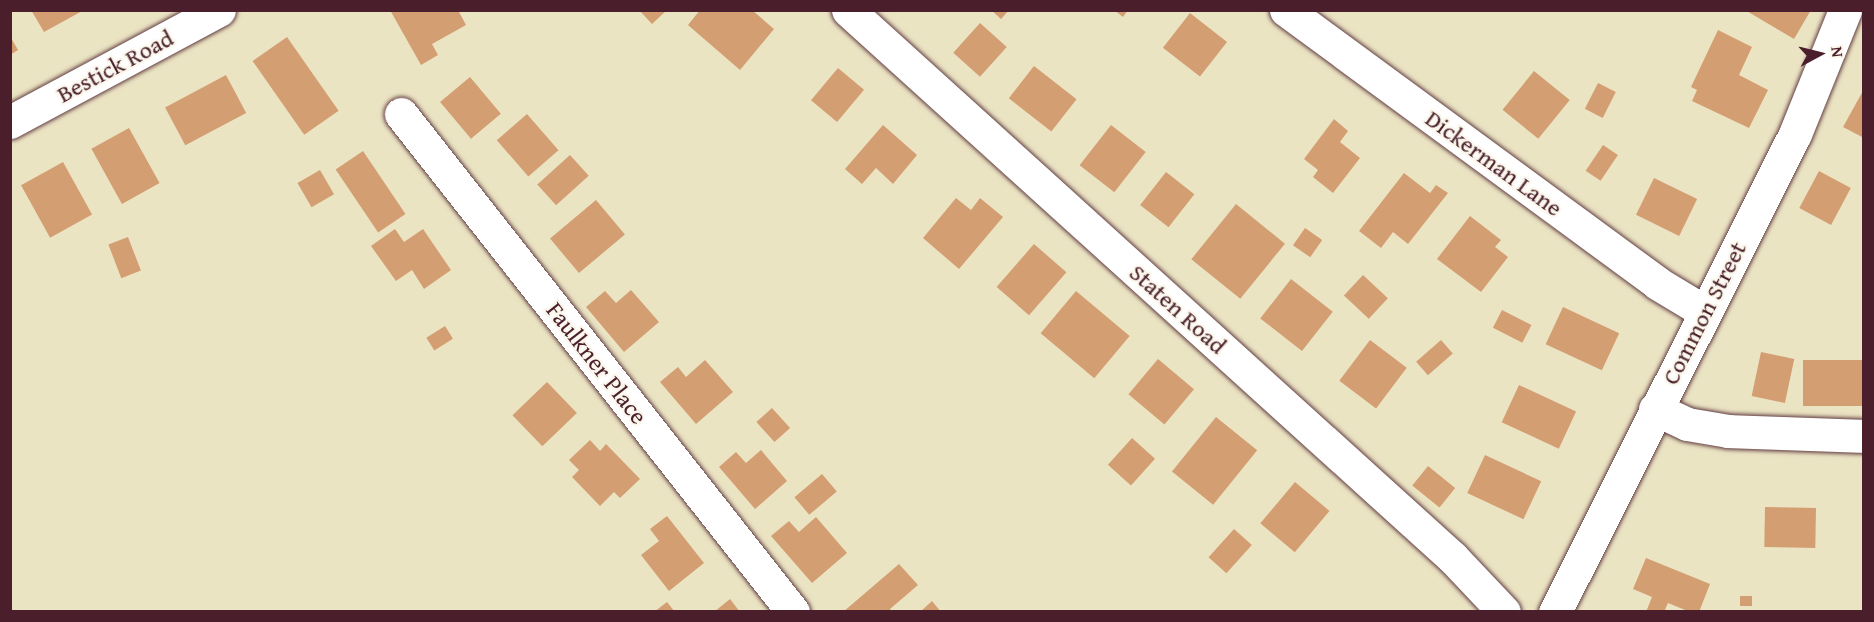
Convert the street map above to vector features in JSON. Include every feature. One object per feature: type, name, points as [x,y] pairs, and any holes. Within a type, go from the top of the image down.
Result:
[{"type":"street","name":"Bestick Road","points":[[10,122],[219,10]]},
{"type":"street","name":"Staten Road","points":[[848,10],[1453,558],[1504,612]]},
{"type":"street","name":"Dickerman Lane","points":[[1286,10],[1657,283],[1705,312]]},
{"type":"street","name":"Common Street","points":[[1555,612],[1795,134],[1845,10]]},
{"type":"street","name":"Faulkner Place","points":[[401,114],[793,612]]},
{"type":"street","points":[[1655,410],[1688,424],[1719,430],[1863,436]]},
{"type":"building","points":[[31,10],[84,10],[44,32]]},
{"type":"building","points":[[390,10],[458,10],[466,25],[432,44],[438,55],[421,65]]},
{"type":"building","points":[[639,10],[667,10],[652,24]]},
{"type":"building","points":[[700,10],[752,10],[774,29],[740,70],[688,25]]},
{"type":"building","points":[[991,10],[1009,10],[1001,19]]},
{"type":"building","points":[[1114,10],[1128,10],[1123,17]]},
{"type":"building","points":[[1745,10],[1811,10],[1794,39]]},
{"type":"building","points":[[1190,13],[1227,42],[1200,77],[1163,48]]},
{"type":"building","points":[[980,23],[1007,47],[980,77],[953,53]]},
{"type":"building","points":[[1718,30],[1752,47],[1739,75],[1768,90],[1749,128],[1692,101],[1697,90],[1691,87]]},
{"type":"building","points":[[10,36],[18,50],[10,55]]},
{"type":"building","points":[[287,37],[339,111],[304,135],[253,61]]},
{"type":"building","points":[[1034,66],[1077,99],[1051,132],[1009,98]]},
{"type":"building","points":[[838,68],[864,90],[837,122],[811,100]]},
{"type":"building","points":[[1534,71],[1570,100],[1538,139],[1503,110]]},
{"type":"building","points":[[226,75],[246,113],[185,145],[165,107]]},
{"type":"building","points":[[470,77],[501,114],[471,139],[440,102]]},
{"type":"building","points":[[1598,83],[1616,92],[1603,118],[1585,109]]},
{"type":"building","points":[[1864,89],[1864,138],[1843,127]]},
{"type":"building","points":[[527,114],[558,150],[528,176],[497,140]]},
{"type":"building","points":[[1334,119],[1348,131],[1340,142],[1360,158],[1333,193],[1313,177],[1318,170],[1304,159]]},
{"type":"building","points":[[883,125],[917,155],[893,184],[876,168],[862,184],[845,169]]},
{"type":"building","points":[[1111,125],[1146,152],[1114,192],[1080,165]]},
{"type":"building","points":[[129,128],[160,183],[122,204],[91,149]]},
{"type":"building","points":[[1603,145],[1618,155],[1601,181],[1586,171]]},
{"type":"building","points":[[363,151],[405,214],[378,232],[336,169]]},
{"type":"building","points":[[570,155],[589,176],[556,205],[537,184]]},
{"type":"building","points":[[63,162],[92,214],[50,238],[21,185]]},
{"type":"building","points":[[320,170],[334,194],[311,207],[297,183]]},
{"type":"building","points":[[1819,171],[1851,188],[1831,225],[1799,208]]},
{"type":"building","points":[[1166,172],[1194,194],[1169,227],[1140,205]]},
{"type":"building","points":[[1404,173],[1430,193],[1436,185],[1448,193],[1408,244],[1393,232],[1381,248],[1359,231]]},
{"type":"building","points":[[1654,178],[1697,199],[1679,236],[1636,215]]},
{"type":"building","points":[[956,198],[971,210],[980,198],[1003,217],[959,269],[923,238]]},
{"type":"building","points":[[596,200],[625,234],[579,273],[550,239]]},
{"type":"building","points":[[1236,204],[1285,244],[1240,299],[1191,259]]},
{"type":"building","points":[[1470,216],[1501,240],[1495,247],[1508,257],[1481,292],[1437,259]]},
{"type":"building","points":[[1305,228],[1322,240],[1310,257],[1293,245]]},
{"type":"building","points":[[395,229],[404,242],[423,229],[451,270],[424,289],[412,270],[396,281],[371,246]]},
{"type":"building","points":[[128,237],[141,271],[121,278],[108,245]]},
{"type":"building","points":[[1034,244],[1066,272],[1029,315],[997,287]]},
{"type":"building","points":[[1363,275],[1388,298],[1369,319],[1344,295]]},
{"type":"building","points":[[1291,279],[1333,312],[1302,351],[1260,318]]},
{"type":"building","points":[[631,290],[659,322],[624,352],[586,307],[605,291],[616,303]]},
{"type":"building","points":[[1076,291],[1130,336],[1094,378],[1041,333]]},
{"type":"building","points":[[1563,307],[1619,333],[1602,370],[1546,344]]},
{"type":"building","points":[[1502,310],[1531,325],[1522,343],[1493,328]]},
{"type":"building","points":[[445,326],[453,339],[434,350],[426,338]]},
{"type":"building","points":[[1370,340],[1407,368],[1376,408],[1339,381]]},
{"type":"building","points":[[1441,340],[1453,354],[1428,375],[1416,362]]},
{"type":"building","points":[[1761,352],[1794,359],[1785,403],[1752,396]]},
{"type":"building","points":[[1158,359],[1194,389],[1164,424],[1128,394]]},
{"type":"building","points":[[705,360],[733,392],[696,424],[660,382],[678,367],[686,377]]},
{"type":"building","points":[[1803,360],[1864,360],[1864,406],[1803,406]]},
{"type":"building","points":[[547,382],[577,413],[542,446],[512,415]]},
{"type":"building","points":[[1519,385],[1576,412],[1559,449],[1502,422]]},
{"type":"building","points":[[772,408],[790,428],[774,442],[756,422]]},
{"type":"building","points":[[1216,417],[1257,450],[1213,505],[1172,471]]},
{"type":"building","points":[[1132,438],[1155,459],[1131,485],[1108,465]]},
{"type":"building","points":[[590,440],[600,451],[606,444],[640,479],[620,498],[614,492],[600,506],[572,477],[579,470],[569,460]]},
{"type":"building","points":[[761,450],[787,481],[755,509],[719,467],[736,452],[746,463]]},
{"type":"building","points":[[1485,455],[1541,481],[1523,519],[1467,493]]},
{"type":"building","points":[[1428,466],[1455,488],[1439,507],[1412,485]]},
{"type":"building","points":[[822,474],[837,492],[809,515],[794,497]]},
{"type":"building","points":[[1295,482],[1329,511],[1295,552],[1260,523]]},
{"type":"building","points":[[1765,507],[1816,508],[1815,548],[1764,547]]},
{"type":"building","points":[[667,516],[704,563],[669,591],[641,555],[659,541],[650,529]]},
{"type":"building","points":[[816,517],[847,553],[812,583],[771,536],[789,521],[799,532]]},
{"type":"building","points":[[1234,529],[1252,545],[1226,573],[1209,557]]},
{"type":"building","points":[[1646,558],[1710,584],[1699,612],[1690,612],[1668,603],[1664,612],[1646,612],[1652,597],[1633,589]]},
{"type":"building","points":[[899,564],[918,585],[890,609],[892,612],[843,612]]},
{"type":"building","points":[[1740,596],[1752,596],[1752,606],[1740,606]]},
{"type":"building","points":[[730,599],[740,612],[714,612]]},
{"type":"building","points":[[932,601],[941,612],[920,612]]},
{"type":"building","points":[[667,602],[675,612],[654,612]]}]
